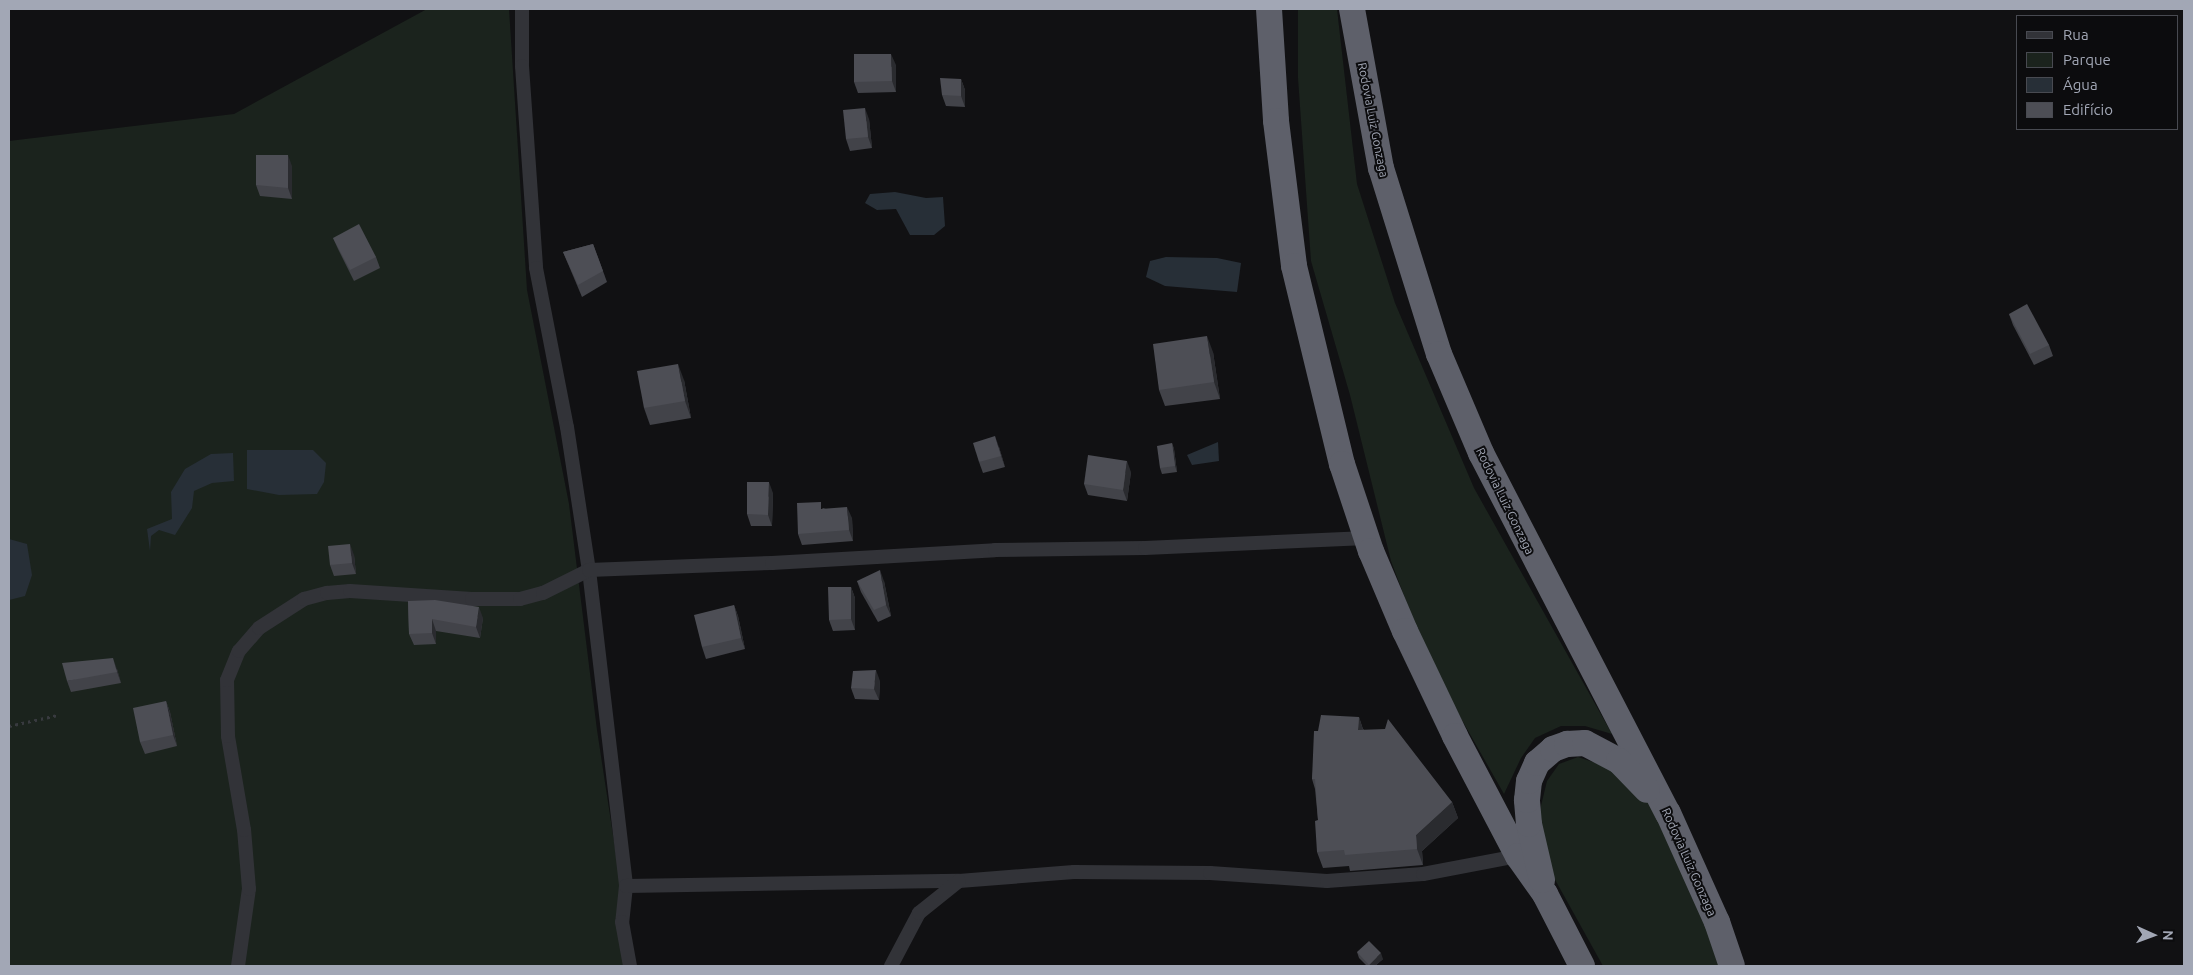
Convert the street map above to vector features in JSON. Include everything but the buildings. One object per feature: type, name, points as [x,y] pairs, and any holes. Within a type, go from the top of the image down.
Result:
[{"type":"highway","points":[[1269,9],[1276,121],[1294,266],[1342,464],[1367,538],[1426,675],[1518,856],[1545,894],[1582,966]]},
{"type":"highway","name":"Rodovia Luiz Gonzaga","points":[[1352,9],[1381,168],[1439,354],[1485,462],[1668,813],[1717,922],[1732,966]]},
{"type":"highway","points":[[1545,894],[1529,824],[1527,800],[1530,781],[1537,763],[1553,749],[1567,744],[1586,743],[1602,750],[1631,772],[1668,813]]},
{"type":"street","points":[[522,9],[522,66],[536,268],[567,427],[589,570],[626,886],[622,922],[630,966]]},
{"type":"street","points":[[238,966],[249,889],[244,830],[228,736],[227,680],[240,651],[259,628],[304,600],[327,593],[520,598],[543,593],[589,570],[772,563],[994,550],[1145,548],[1367,538]]},
{"type":"street","points":[[626,886],[959,881],[1101,872],[1210,873],[1327,881],[1423,874],[1518,856]]},
{"type":"street","points":[[891,966],[919,913],[959,881]]},
{"type":"path","points":[[9,726],[58,715]]},
{"type":"green space","points":[[427,9],[509,9],[527,290],[569,504],[597,730],[633,966],[9,966],[9,141],[234,114]]},
{"type":"green space","points":[[1298,9],[1337,9],[1357,184],[1395,303],[1474,488],[1612,734],[1585,726],[1561,726],[1535,738],[1521,758],[1504,794],[1429,662],[1391,561],[1350,395],[1311,261],[1298,78]]},
{"type":"green space","points":[[1578,757],[1605,766],[1641,794],[1660,819],[1696,899],[1719,966],[1603,966],[1543,858],[1539,814],[1547,781],[1559,764]]},
{"type":"water","points":[[895,192],[926,198],[943,197],[945,226],[934,235],[910,235],[896,209],[877,210],[865,203],[870,194]]},
{"type":"water","points":[[1166,257],[1217,258],[1241,263],[1237,292],[1165,286],[1146,277],[1150,261]]},
{"type":"water","points":[[1218,442],[1219,461],[1192,465],[1187,455]]},
{"type":"water","points":[[247,450],[313,450],[326,463],[324,482],[317,494],[279,495],[247,489]]},
{"type":"water","points":[[233,453],[234,481],[212,483],[194,491],[192,508],[175,535],[159,530],[151,536],[150,551],[147,529],[172,519],[171,492],[185,469],[211,454]]},
{"type":"water","points":[[9,539],[27,544],[32,575],[25,596],[9,600]]}]
